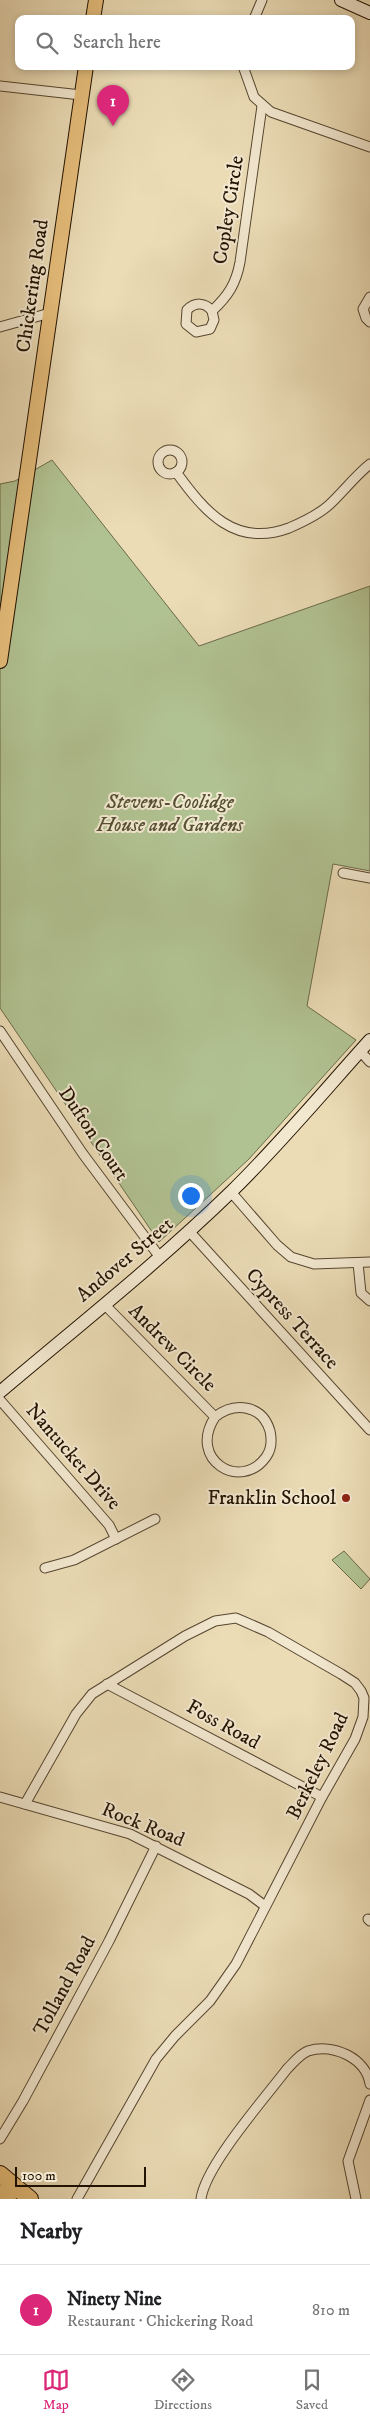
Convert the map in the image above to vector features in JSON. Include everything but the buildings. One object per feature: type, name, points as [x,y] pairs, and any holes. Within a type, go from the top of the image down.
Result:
[{"type":"highway","points":[[0,2174],[30,2199]]},
{"type":"highway","points":[[0,2193],[8,2199]]},
{"type":"main road","points":[[94,15],[96,0]]},
{"type":"main road","points":[[341,0],[370,13]]},
{"type":"main road","name":"Chickering Road","points":[[0,661],[85,70]]},
{"type":"main road","name":"Andover Street","points":[[0,1392],[189,1231],[231,1192],[285,1136],[370,1040]]},
{"type":"street","points":[[256,15],[262,0]]},
{"type":"street","points":[[244,70],[248,86],[262,106],[285,118],[370,147]]},
{"type":"street","points":[[0,86],[81,95]]},
{"type":"street","name":"Copley Circle","points":[[212,311],[228,296],[237,275],[262,106]]},
{"type":"street","points":[[370,297],[363,309],[366,318],[370,322]]},
{"type":"street","points":[[0,328],[50,313]]},
{"type":"street","points":[[176,472],[193,496],[226,525],[240,532],[252,534],[284,530],[317,514],[370,464]]},
{"type":"street","points":[[342,873],[370,878]]},
{"type":"street","name":"Dufton Court","points":[[0,1030],[83,1154],[159,1256]]},
{"type":"street","points":[[360,1051],[370,1062]]},
{"type":"street","points":[[231,1192],[291,1257],[314,1264],[370,1262]]},
{"type":"street","name":"Cypress Terrace","points":[[189,1231],[370,1430]]},
{"type":"street","points":[[358,1263],[361,1293],[370,1302]]},
{"type":"street","name":"Andrew Circle","points":[[104,1304],[215,1417]]},
{"type":"street","name":"Nantucket Drive","points":[[0,1400],[109,1525],[116,1538]]},
{"type":"street","name":"Andrew Circle","points":[[233,1407],[253,1410],[261,1416],[271,1434],[268,1454],[262,1462],[252,1469],[242,1472],[230,1471],[220,1466],[212,1458],[207,1448],[208,1426],[215,1417],[233,1407]]},
{"type":"street","points":[[45,1568],[74,1560],[155,1519]]},
{"type":"street","name":"Berkeley Road","points":[[25,1804],[85,1702],[107,1684],[185,1636],[215,1621],[236,1618],[268,1632],[341,1674],[361,1691],[365,1705],[359,1731],[322,1797],[236,1964],[219,1990],[175,2036],[148,2071],[77,2199]]},
{"type":"street","name":"Foss Road","points":[[107,1684],[322,1797]]},
{"type":"street","name":"Rock Road","points":[[0,1798],[130,1834],[249,1894],[265,1906]]},
{"type":"street","name":"Tolland Road","points":[[0,2139],[24,2101],[102,1955],[156,1846]]},
{"type":"street","points":[[202,2199],[202,2191],[214,2165],[287,2068],[301,2055],[317,2050],[339,2051],[364,2066],[370,2084]]},
{"type":"street","points":[[356,2199],[348,2161],[370,2100]]},
{"type":"green space","name":"Stevens-Coolidge House and Gardens","points":[[52,460],[199,646],[370,586],[370,871],[333,864],[307,1006],[356,1040],[249,1159],[159,1242],[0,1008],[0,484],[15,481]]},
{"type":"green space","points":[[344,1551],[370,1579],[361,1589],[332,1560]]},
{"type":"place","name":"Ninety Nine","points":[[113,126]]},
{"type":"place","name":"Franklin School","points":[[346,1498]]}]
